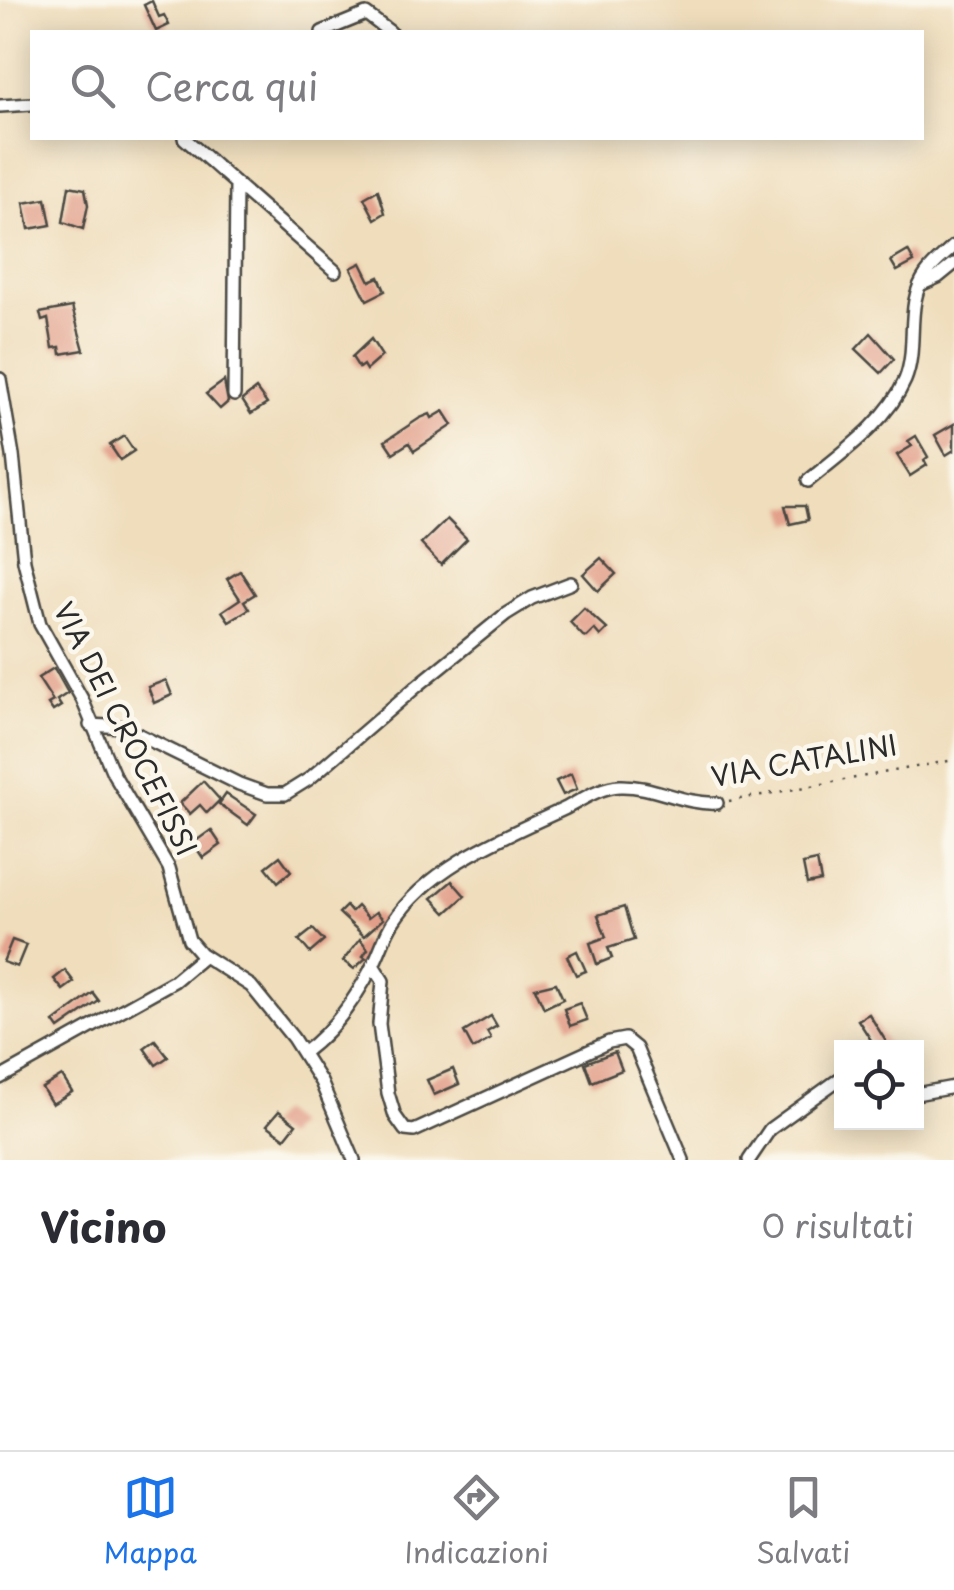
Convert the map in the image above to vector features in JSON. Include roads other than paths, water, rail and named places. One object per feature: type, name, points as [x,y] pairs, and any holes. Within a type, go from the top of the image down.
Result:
[{"type":"street","points":[[327,30],[366,14],[387,30]]},
{"type":"street","points":[[0,106],[30,104]]},
{"type":"street","points":[[186,140],[335,271]]},
{"type":"street","points":[[234,395],[236,184]]},
{"type":"street","points":[[808,481],[858,439],[898,392],[910,365],[920,285],[954,246]]},
{"type":"street","points":[[920,285],[954,264]]},
{"type":"street","name":"VIA DEI CROCEFISSI","points":[[0,379],[32,600],[40,624],[82,700],[120,785],[169,868],[186,934],[204,956],[252,986],[303,1053],[324,1090],[354,1160]]},
{"type":"street","points":[[90,725],[123,727],[239,784],[267,794],[285,794],[506,614],[532,598],[571,583]]},
{"type":"street","name":"VIA CATALINI","points":[[303,1053],[333,1026],[373,965],[397,916],[430,884],[493,841],[611,787],[628,786],[691,803],[717,803]]},
{"type":"street","points":[[0,1078],[174,982],[204,956]]},
{"type":"street","points":[[373,965],[383,980],[379,1024],[388,1094],[396,1119],[405,1130],[414,1131],[625,1038],[636,1048],[683,1160]]},
{"type":"street","points":[[749,1160],[772,1126],[834,1083]]},
{"type":"street","points":[[924,1093],[954,1087]]}]
